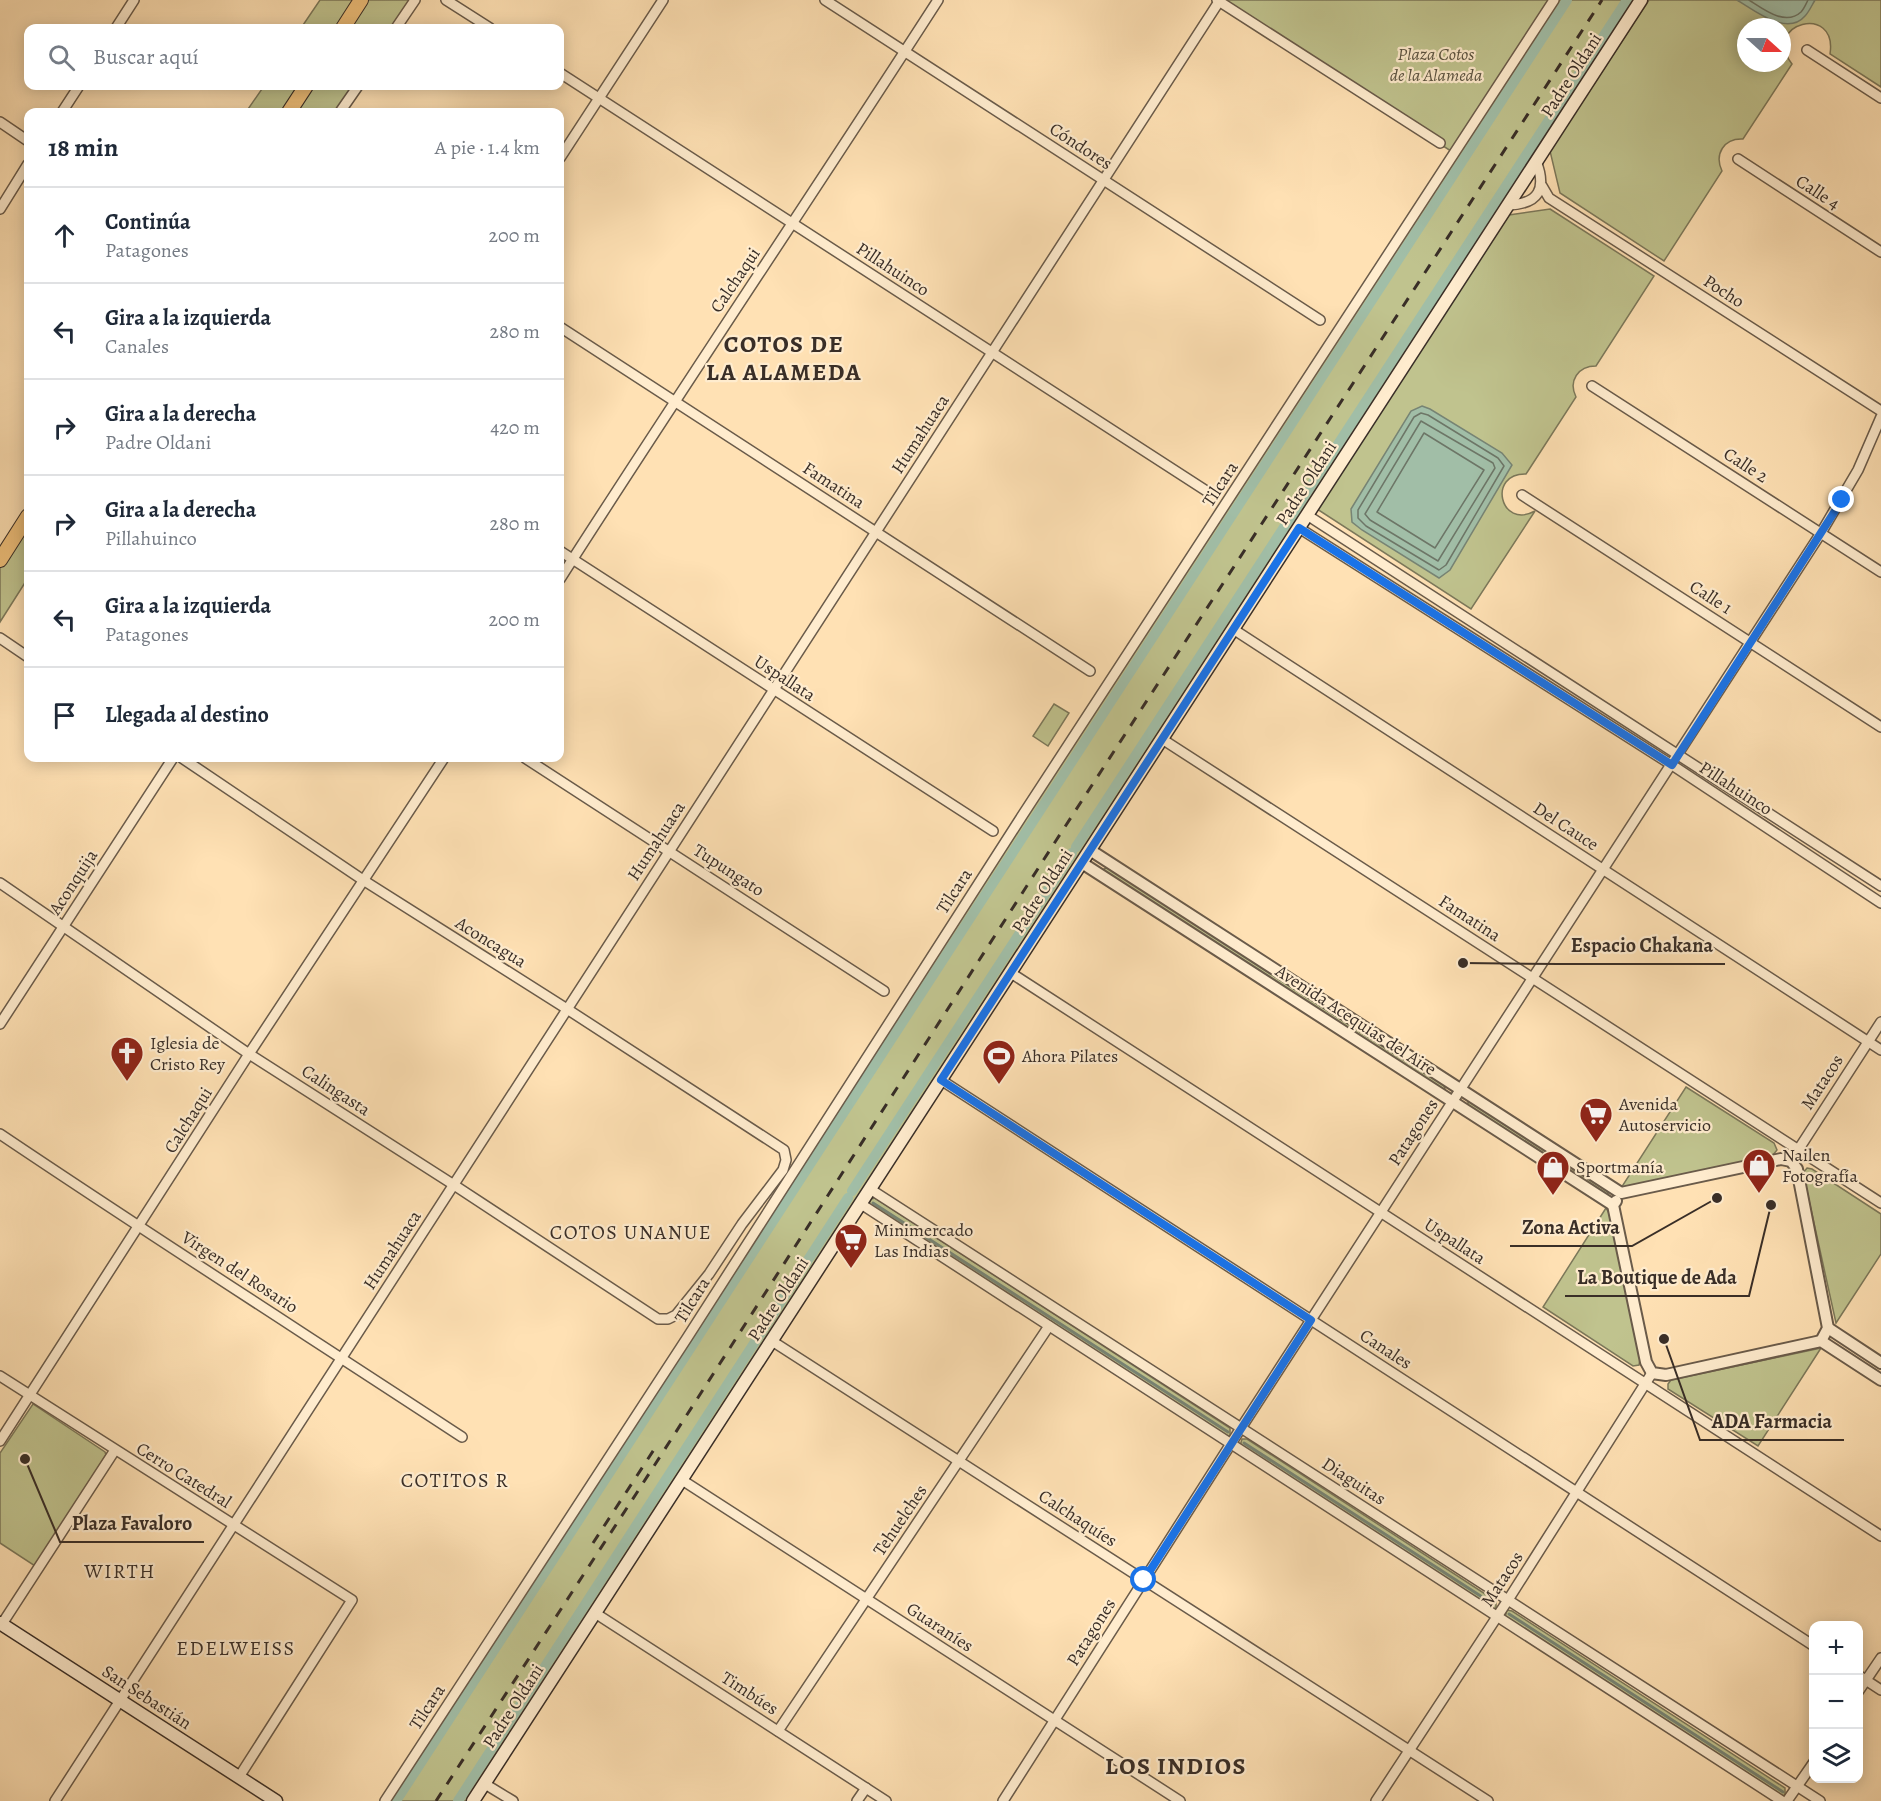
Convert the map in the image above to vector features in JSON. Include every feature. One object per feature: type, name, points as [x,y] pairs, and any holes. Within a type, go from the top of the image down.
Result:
[{"type":"main road","points":[[346,24],[361,0]]},
{"type":"main road","name":"Padre Oldani","points":[[473,1801],[1641,0]]},
{"type":"main road","points":[[292,108],[303,90]]},
{"type":"main road","points":[[0,560],[4,544],[24,521]]},
{"type":"main road","name":"San Sebastián","points":[[1,1624],[276,1801]]},
{"type":"street","points":[[119,24],[134,0]]},
{"type":"street","points":[[399,24],[415,0]]},
{"type":"street","points":[[446,0],[484,24]]},
{"type":"street","points":[[564,153],[663,0]]},
{"type":"street","name":"Cóndores","points":[[825,0],[1320,320]]},
{"type":"street","name":"Calchaqui","points":[[564,573],[938,0]]},
{"type":"street","points":[[1219,0],[1440,143]]},
{"type":"street","name":"Humahuaca","points":[[55,1801],[1219,0]]},
{"type":"street","name":"Tilcara","points":[[385,1801],[1022,816],[1554,0]]},
{"type":"street","points":[[1807,50],[1881,98]]},
{"type":"street","name":"Pillahuinco","points":[[564,77],[1208,492]]},
{"type":"street","points":[[65,108],[76,90]]},
{"type":"street","points":[[343,108],[355,90]]},
{"type":"street","points":[[0,122],[24,138]]},
{"type":"street","name":"Calle 4","points":[[1738,159],[1881,252]]},
{"type":"street","name":"Pocho","points":[[1536,161],[1542,177],[1542,186],[1549,198],[1881,411]]},
{"type":"street","points":[[0,209],[24,170]]},
{"type":"street","points":[[1533,200],[1542,186]]},
{"type":"street","points":[[1508,205],[1521,205],[1533,200],[1549,198]]},
{"type":"street","name":"Famatina","points":[[564,330],[1090,671]]},
{"type":"street","name":"Calle 2","points":[[1592,386],[1881,572]]},
{"type":"street","name":"Patagones","points":[[1003,1801],[1241,1428],[1821,533],[1858,470],[1881,417]]},
{"type":"street","name":"Calle 1","points":[[1522,495],[1881,727]]},
{"type":"street","name":"Pillahuinco","points":[[1307,515],[1881,886]]},
{"type":"street","name":"Pillahuinco","points":[[1299,528],[1672,765],[1881,903]]},
{"type":"street","name":"Uspallata","points":[[564,554],[993,831]]},
{"type":"street","name":"Del Cauce","points":[[1233,629],[1881,1050]]},
{"type":"street","points":[[0,638],[24,654]]},
{"type":"street","name":"Famatina","points":[[1162,739],[1881,1203]]},
{"type":"street","name":"Aconquija","points":[[0,1024],[170,762]]},
{"type":"street","name":"Aconcagua","points":[[188,762],[363,880],[784,1150]]},
{"type":"street","name":"Calchaqui","points":[[0,1441],[249,1054],[441,762]]},
{"type":"street","name":"Tupungato","points":[[531,762],[884,991]]},
{"type":"street","name":"Avenida Acequias del Aire","points":[[1090,850],[1621,1193]]},
{"type":"street","name":"Avenida Acequias del Aire","points":[[1082,863],[1613,1205]]},
{"type":"street","name":"Calingasta","points":[[0,883],[249,1054],[658,1319]]},
{"type":"street","name":"Uspallata","points":[[1011,973],[1881,1536]]},
{"type":"street","name":"Matacos","points":[[1791,1161],[1881,1022]]},
{"type":"street","name":"Canales","points":[[941,1080],[1809,1643]]},
{"type":"street","name":"Virgen del Rosario","points":[[0,1134],[462,1437]]},
{"type":"street","name":"Tilcara","points":[[658,1319],[668,1319],[676,1315],[709,1274],[742,1224],[783,1170],[786,1160],[784,1150]]},
{"type":"street","points":[[1821,1341],[1828,1328],[1797,1169],[1791,1161],[1780,1159],[1621,1193],[1613,1205],[1646,1362],[1652,1373],[1666,1375],[1821,1341],[1881,1380]]},
{"type":"street","name":"Diaguitas","points":[[870,1189],[1820,1801]]},
{"type":"street","name":"Diaguitas","points":[[861,1204],[1782,1801]]},
{"type":"street","name":"Tehuelches","points":[[778,1731],[1049,1326]]},
{"type":"street","points":[[1828,1328],[1881,1363]]},
{"type":"street","name":"Calchaquíes","points":[[772,1341],[1488,1801]]},
{"type":"street","name":"Matacos","points":[[1376,1801],[1508,1600],[1652,1373]]},
{"type":"street","name":"Cerro Catedral","points":[[0,1376],[352,1600],[239,1777]]},
{"type":"street","points":[[1,1624],[115,1450]]},
{"type":"street","name":"Guaraníes","points":[[682,1480],[1180,1801]]},
{"type":"street","name":"Timbúes","points":[[595,1613],[886,1801]]},
{"type":"street","points":[[1863,1677],[1881,1658]]},
{"type":"street","points":[[1863,1679],[1881,1690]]},
{"type":"street","points":[[1787,1801],[1809,1769]]},
{"type":"street","points":[[485,1784],[513,1801]]},
{"type":"street","points":[[857,1801],[866,1788]]},
{"type":"green space","points":[[320,0],[415,0],[399,24],[304,24]]},
{"type":"green space","name":"Plaza Cotos de la Alameda","points":[[1220,0],[1641,0],[473,1801],[385,1801],[1454,153]]},
{"type":"green space","points":[[1649,0],[1881,0],[1881,87],[1830,54],[1829,38],[1823,28],[1813,24],[1802,24],[1791,32],[1791,18],[1737,18],[1737,72],[1787,72],[1743,139],[1731,141],[1722,148],[1719,159],[1722,171],[1664,261],[1560,193],[1550,151]]},
{"type":"green space","points":[[261,90],[355,90],[343,108],[249,108]]},
{"type":"green space","points":[[1550,209],[1654,276],[1596,366],[1584,369],[1576,376],[1573,385],[1576,397],[1526,474],[1514,476],[1506,482],[1502,490],[1506,507],[1513,513],[1523,515],[1535,511],[1471,609],[1317,509],[1509,215]]},
{"type":"green space","points":[[24,522],[24,584],[0,622],[0,560]]},
{"type":"green space","points":[[1054,704],[1069,713],[1048,746],[1033,736]]},
{"type":"green space","points":[[1108,867],[1444,1085],[1445,1089],[1441,1089],[1105,871],[1104,869]]},
{"type":"green space","points":[[1686,1087],[1774,1143],[1777,1150],[1773,1155],[1621,1188]]},
{"type":"green space","points":[[1468,1102],[1608,1190],[1608,1195],[1468,1106]]},
{"type":"green space","points":[[1807,1168],[1881,1214],[1881,1254],[1836,1323],[1803,1173]]},
{"type":"green space","points":[[875,1198],[1230,1428],[1230,1436],[1227,1437],[869,1204],[871,1199]]},
{"type":"green space","points":[[1606,1208],[1610,1215],[1640,1359],[1639,1365],[1633,1366],[1543,1307]]},
{"type":"green space","points":[[1821,1348],[1758,1446],[1668,1389],[1671,1380]]},
{"type":"green space","points":[[33,1404],[105,1452],[106,1455],[35,1566],[0,1543],[0,1453]]},
{"type":"green space","points":[[1242,1439],[1247,1439],[1496,1601],[1496,1608],[1493,1610],[1240,1446]]},
{"type":"green space","points":[[1507,1610],[1512,1611],[1785,1788],[1785,1795],[1782,1796],[1505,1617]]},
{"type":"water","points":[[1737,0],[1815,0],[1805,16],[1798,22],[1791,24],[1791,18],[1767,18]]},
{"type":"water","points":[[1422,406],[1502,453],[1512,465],[1450,570],[1439,578],[1352,522],[1351,509],[1411,411]]},
{"type":"waterway","points":[[396,1801],[1567,0]]},
{"type":"waterway","points":[[1076,847],[1627,0]]},
{"type":"waterway","points":[[852,1191],[1072,853]]},
{"type":"waterway","points":[[458,1801],[848,1198]]},
{"type":"waterway","points":[[873,1203],[1228,1432]]},
{"type":"waterway","points":[[1244,1443],[1493,1604]]},
{"type":"waterway","points":[[1509,1614],[1783,1792]]},
{"type":"railway","points":[[436,1801],[1602,0]]},
{"type":"railway","points":[[593,1543],[657,1445]]},
{"type":"place","name":"Espacio Chakana","points":[[1463,963]]},
{"type":"place","name":"Iglesia de Cristo Rey","points":[[127,1082]]},
{"type":"place","name":"Ahora Pilates","points":[[999,1085]]},
{"type":"place","name":"Avenida Autoservicio","points":[[1596,1143]]},
{"type":"place","name":"Nailen Fotografía","points":[[1759,1194]]},
{"type":"place","name":"Sportmanía","points":[[1553,1196]]},
{"type":"place","name":"Zona Activa","points":[[1717,1198]]},
{"type":"place","name":"La Boutique de Ada","points":[[1771,1205]]},
{"type":"place","name":"Minimercado Las Indias","points":[[851,1269]]},
{"type":"place","name":"ADA Farmacia","points":[[1664,1339]]},
{"type":"place","name":"Plaza Favaloro","points":[[25,1459]]},
{"type":"district","name":"COTOS DE LA ALAMEDA","points":[[784,358]]},
{"type":"district","name":"COTOS UNANUE","points":[[631,1232]]},
{"type":"district","name":"COTITOS R","points":[[455,1480]]},
{"type":"district","name":"WIRTH","points":[[120,1571]]},
{"type":"district","name":"EDELWEISS","points":[[236,1648]]},
{"type":"district","name":"LOS INDIOS","points":[[1176,1766]]},
{"type":"route","points":[[1144,1580],[1311,1320],[941,1080],[1299,528],[1672,765],[1842,500]]}]
